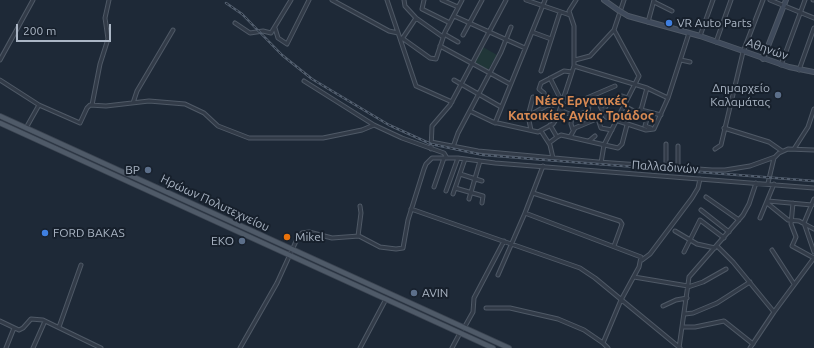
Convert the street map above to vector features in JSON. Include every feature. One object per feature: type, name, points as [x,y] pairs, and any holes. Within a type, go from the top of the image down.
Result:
[{"type":"main road","name":"Αθηνών","points":[[604,0],[628,16],[700,36],[781,65],[814,72]]},
{"type":"main road","points":[[763,59],[786,0]]},
{"type":"main road","name":"Ηρώων Πολυτεχνείου","points":[[0,116],[509,348]]},
{"type":"main road","name":"Ηρώων Πολυτεχνείου","points":[[0,123],[493,348]]},
{"type":"street","points":[[0,60],[33,0]]},
{"type":"street","points":[[0,80],[39,105],[80,123],[88,106],[92,104],[100,64],[108,39],[106,18],[109,0]]},
{"type":"street","points":[[235,23],[250,33],[263,31],[271,33],[291,0]]},
{"type":"street","points":[[275,28],[277,37],[287,44],[310,0]]},
{"type":"street","points":[[332,0],[389,31],[398,33]]},
{"type":"street","points":[[387,0],[417,87],[452,102]]},
{"type":"street","points":[[404,0],[405,6],[416,18],[444,36],[458,42]]},
{"type":"street","points":[[424,0],[422,9],[450,23]]},
{"type":"street","points":[[442,0],[458,7]]},
{"type":"street","points":[[401,39],[432,59],[436,58],[444,36],[462,0]]},
{"type":"street","points":[[464,35],[482,0]]},
{"type":"street","points":[[431,149],[432,126],[452,102],[506,0]]},
{"type":"street","points":[[528,0],[570,15]]},
{"type":"street","points":[[495,123],[545,0]]},
{"type":"street","points":[[470,111],[495,123],[541,131],[557,118],[575,60],[574,26],[570,15],[570,9],[576,0]]},
{"type":"street","points":[[575,60],[590,56],[614,30],[624,0]]},
{"type":"street","points":[[700,36],[713,0]]},
{"type":"street","points":[[716,42],[731,0]]},
{"type":"street","points":[[715,149],[721,145],[743,52],[763,0]]},
{"type":"street","points":[[770,0],[814,18]]},
{"type":"street","points":[[781,65],[804,0]]},
{"type":"street","points":[[648,22],[654,1],[672,11]]},
{"type":"street","points":[[541,71],[560,12]]},
{"type":"street","points":[[454,16],[526,48]]},
{"type":"street","points":[[401,39],[416,18]]},
{"type":"street","points":[[454,147],[458,133],[490,73],[511,27]]},
{"type":"street","points":[[799,70],[814,28]]},
{"type":"street","points":[[133,103],[137,91],[173,30]]},
{"type":"street","points":[[601,162],[604,145],[635,84],[638,74],[614,30]]},
{"type":"street","points":[[532,32],[551,39]]},
{"type":"street","points":[[594,95],[606,117],[651,130],[657,125],[668,98],[690,33]]},
{"type":"street","points":[[440,46],[510,84]]},
{"type":"street","points":[[681,60],[690,62]]},
{"type":"street","points":[[574,66],[647,88],[668,98]]},
{"type":"street","points":[[548,105],[544,93],[539,88],[542,82],[564,71],[572,72]]},
{"type":"street","points":[[550,78],[562,101]]},
{"type":"street","points":[[454,80],[501,106]]},
{"type":"street","points":[[304,81],[374,125],[444,154],[446,158]]},
{"type":"street","points":[[528,116],[548,105],[551,106],[562,101],[574,104],[615,86]]},
{"type":"street","points":[[641,110],[647,88]]},
{"type":"street","points":[[573,130],[598,119],[606,106],[613,100],[622,96],[628,98]]},
{"type":"street","points":[[531,130],[528,116],[533,97]]},
{"type":"street","points":[[92,104],[106,106],[149,101],[185,104],[204,113],[218,126],[249,138],[323,138],[362,130],[374,125]]},
{"type":"street","points":[[26,128],[39,105]]},
{"type":"street","points":[[560,110],[572,116],[588,111],[589,106]]},
{"type":"street","points":[[628,108],[634,111],[641,110],[661,115]]},
{"type":"street","points":[[794,149],[807,128],[814,109]]},
{"type":"street","points":[[649,112],[645,126],[650,128]]},
{"type":"street","points":[[570,137],[573,130],[571,124],[572,116]]},
{"type":"street","points":[[598,119],[602,128],[612,130]]},
{"type":"street","points":[[549,143],[560,135],[616,148],[619,147],[626,124]]},
{"type":"street","points":[[550,125],[557,137]]},
{"type":"street","points":[[724,128],[741,132],[748,137],[770,143],[782,151]]},
{"type":"street","points":[[541,131],[549,143],[553,158]]},
{"type":"street","points":[[589,141],[595,136]]},
{"type":"street","name":"Παλλαδινών","points":[[431,142],[454,147],[553,158],[723,170],[750,166],[775,157]]},
{"type":"street","points":[[666,144],[666,167]]},
{"type":"street","points":[[768,183],[775,157],[782,151],[794,149],[813,150],[814,145]]},
{"type":"street","points":[[678,146],[678,168]]},
{"type":"street","points":[[240,348],[277,283],[298,237],[306,232],[332,238],[358,236],[380,246],[401,249],[404,245],[411,209],[426,164],[432,158],[458,158],[814,188]]},
{"type":"street","points":[[434,187],[446,158]]},
{"type":"street","points":[[446,191],[458,158]]},
{"type":"street","points":[[454,194],[465,159]]},
{"type":"street","points":[[469,199],[480,161]]},
{"type":"street","points":[[498,275],[525,213],[543,166]]},
{"type":"street","points":[[460,174],[482,181]]},
{"type":"street","points":[[603,342],[621,300],[642,260],[650,254],[692,198],[698,188],[700,179]]},
{"type":"street","points":[[411,209],[580,268],[595,278],[679,348],[685,314],[688,279],[691,273],[739,220],[748,207],[756,183]]},
{"type":"street","points":[[760,218],[768,202],[774,184]]},
{"type":"street","points":[[455,188],[483,196],[482,203]]},
{"type":"street","points":[[533,193],[620,221],[622,224],[614,246]]},
{"type":"street","points":[[706,197],[739,220]]},
{"type":"street","points":[[814,199],[804,223],[814,252]]},
{"type":"street","points":[[768,202],[812,205]]},
{"type":"street","points":[[768,202],[788,220],[804,223],[814,229]]},
{"type":"street","points":[[750,348],[774,312],[814,258],[792,246],[796,236],[792,226],[793,203]]},
{"type":"street","points":[[358,236],[361,213],[360,206]]},
{"type":"street","points":[[701,210],[729,232]]},
{"type":"street","points":[[525,213],[639,255],[642,260]]},
{"type":"street","points":[[684,252],[689,239],[700,220],[724,238]]},
{"type":"street","points":[[676,231],[698,244],[716,247],[750,282],[774,312]]},
{"type":"street","points":[[464,328],[473,312],[474,298],[504,241]]},
{"type":"street","points":[[772,250],[794,284]]},
{"type":"street","points":[[59,326],[81,265]]},
{"type":"street","points":[[634,277],[688,286],[703,282],[726,270]]},
{"type":"street","points":[[685,314],[693,313],[717,303],[750,282]]},
{"type":"street","points":[[663,306],[676,300],[687,298]]},
{"type":"street","points":[[360,348],[386,299]]},
{"type":"street","points":[[486,308],[510,308],[558,319],[584,330],[603,342],[608,348]]},
{"type":"street","points":[[0,326],[1,322],[14,328],[23,328],[31,319],[45,321],[59,326],[81,340],[101,348]]},
{"type":"street","points":[[33,348],[45,321]]},
{"type":"street","points":[[683,327],[694,327],[724,321],[753,344]]},
{"type":"street","points":[[6,348],[14,328]]},
{"type":"street","points":[[452,348],[460,333]]},
{"type":"green space","points":[[483,47],[497,55],[488,70],[474,63]]},
{"type":"railway","points":[[226,3],[242,14],[282,55],[312,79],[389,125],[431,144],[483,155],[814,181]]},
{"type":"place","name":"VR Auto Parts","points":[[669,23]]},
{"type":"place","name":"Δημαρχείο Καλαμάτας","points":[[778,95]]},
{"type":"place","name":"BP","points":[[148,170]]},
{"type":"place","name":"FORD BAKAS","points":[[45,233]]},
{"type":"place","name":"Mikel","points":[[287,237]]},
{"type":"place","name":"EKO","points":[[242,241]]},
{"type":"place","name":"AVIN","points":[[414,293]]},
{"type":"district","name":"Νέες Εργατικές Κατοικίες Αγίας Τριάδος","points":[[581,108]]}]
